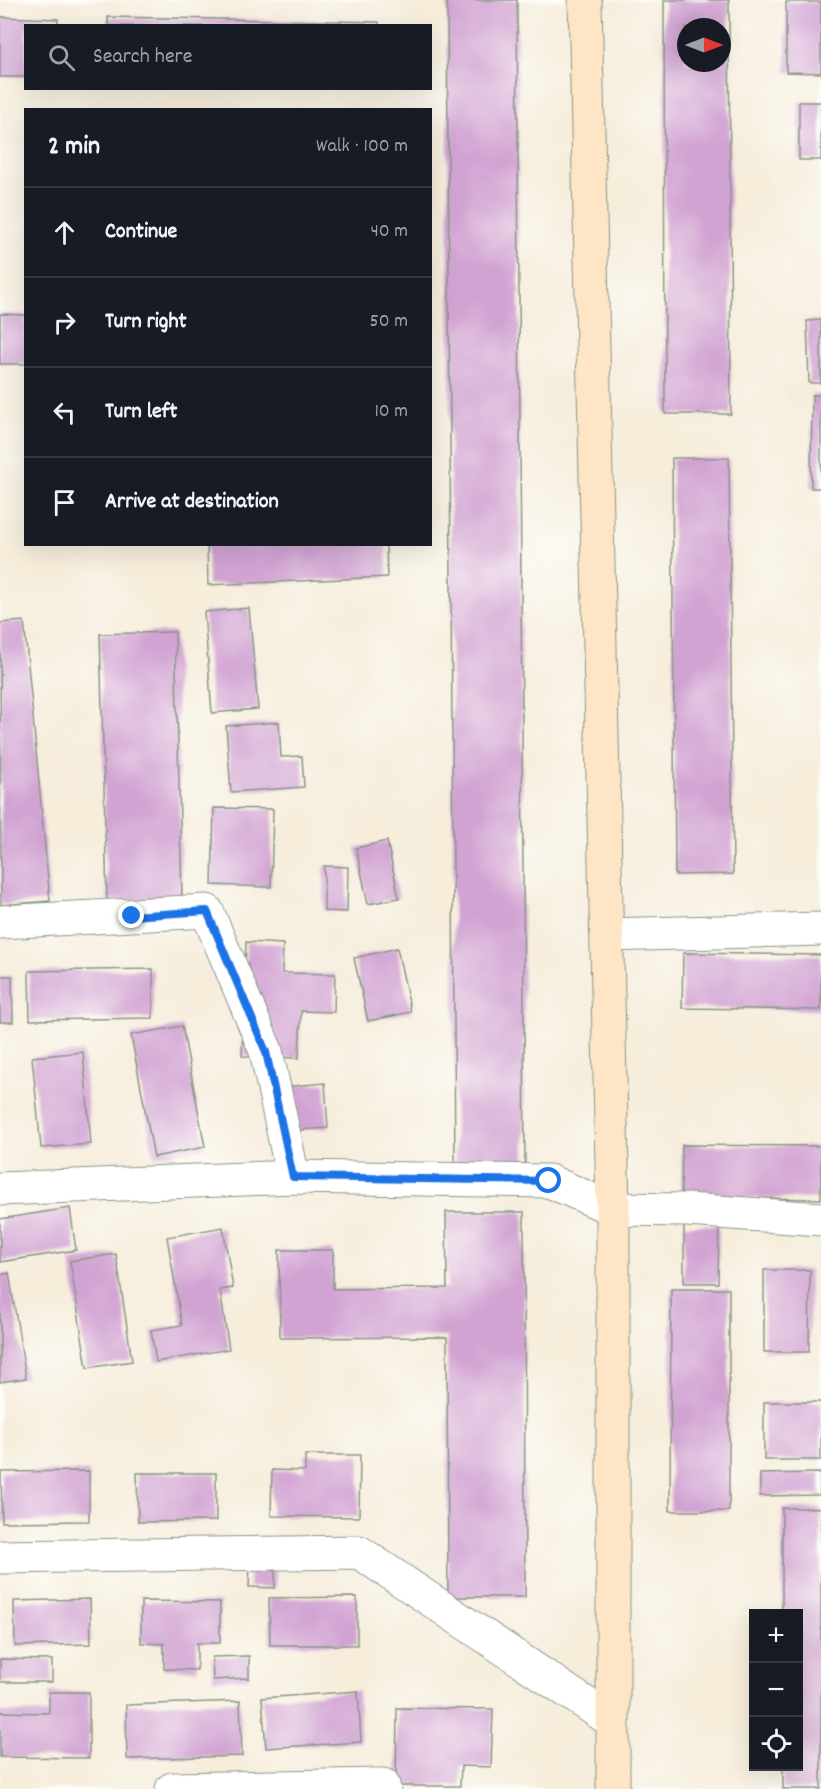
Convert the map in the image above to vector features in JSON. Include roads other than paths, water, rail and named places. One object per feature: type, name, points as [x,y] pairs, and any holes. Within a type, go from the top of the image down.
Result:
[{"type":"street","points":[[585,0],[613,1209],[613,1789]]},
{"type":"street","points":[[0,922],[207,911],[266,1052],[293,1177]]},
{"type":"street","points":[[607,935],[821,929]]},
{"type":"street","points":[[0,1189],[293,1177],[549,1181],[613,1209],[687,1210],[821,1220]]},
{"type":"street","points":[[0,1557],[359,1552],[612,1721]]},
{"type":"street","points":[[172,1789],[383,1785],[384,1789]]}]
